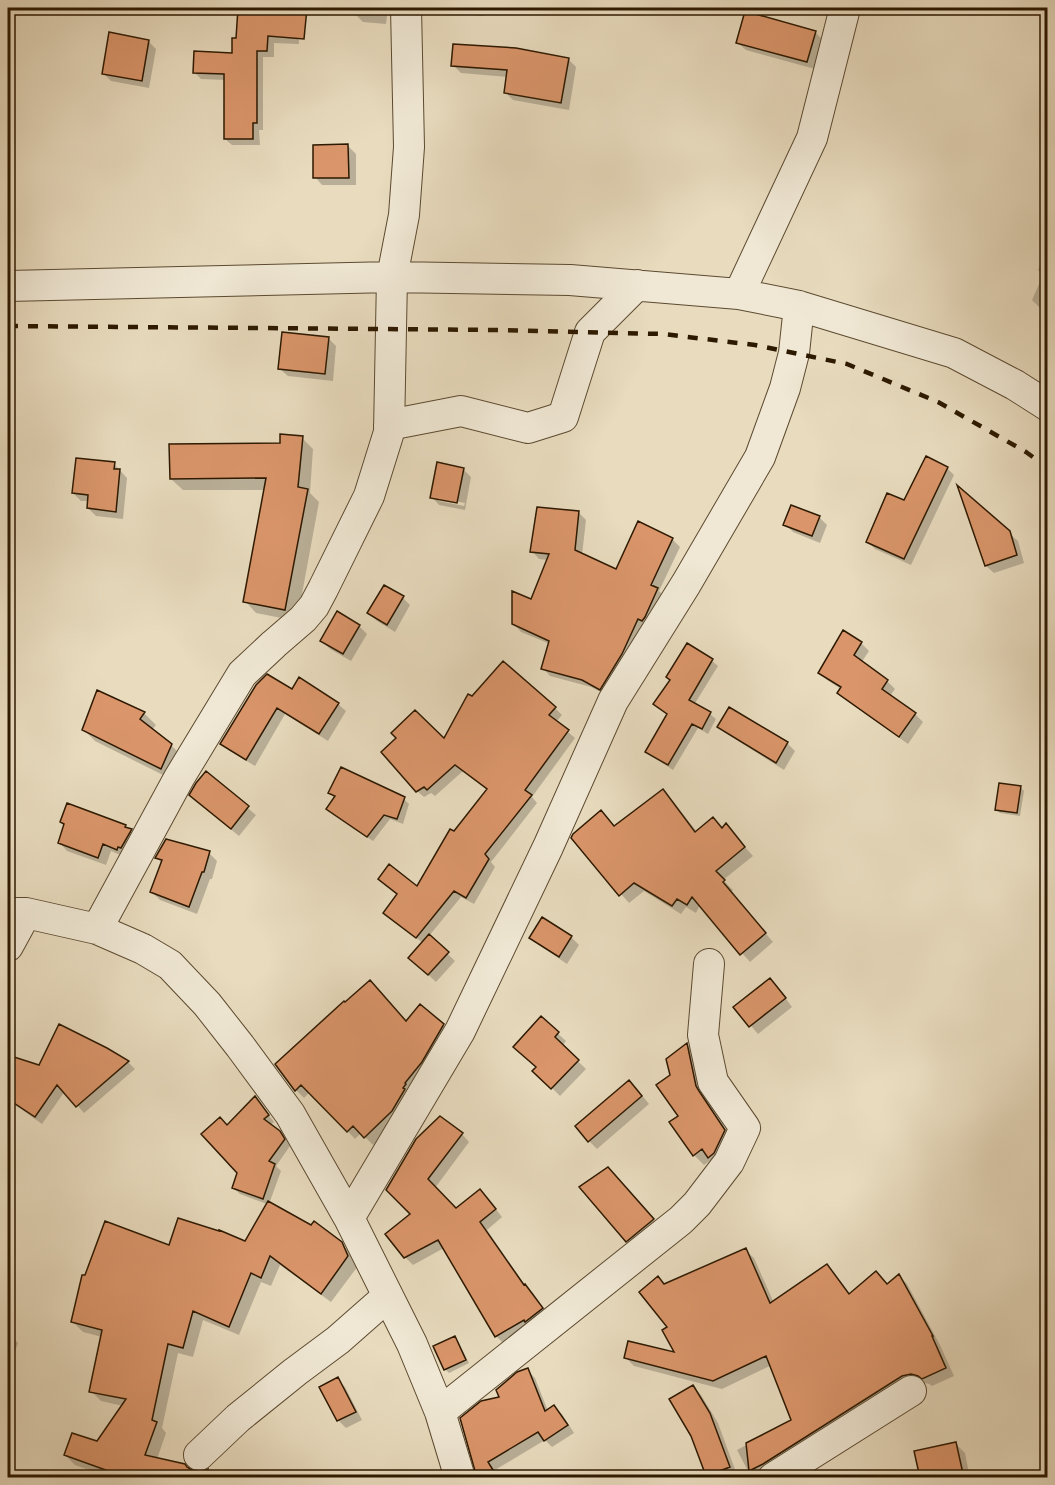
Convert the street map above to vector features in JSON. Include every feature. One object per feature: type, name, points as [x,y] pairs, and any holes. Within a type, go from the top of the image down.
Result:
[{"type":"street","points":[[97,929],[179,777],[242,675],[314,606],[369,496],[389,425],[392,277],[404,215],[409,147],[406,8]]},
{"type":"street","points":[[739,294],[812,138],[845,8]]},
{"type":"street","points":[[8,286],[392,277],[570,280],[739,294],[799,306],[954,353],[1015,385],[1047,406]]},
{"type":"street","points":[[389,425],[462,411],[528,428],[563,417],[590,332],[637,285]]},
{"type":"street","points":[[348,1218],[460,1031],[548,847],[613,701],[686,584],[760,457],[785,388],[794,353],[799,306]]},
{"type":"street","points":[[8,946],[17,913],[97,929],[143,949],[170,965],[207,1004],[290,1114],[348,1218],[412,1344],[440,1412],[460,1478]]},
{"type":"street","points":[[440,1412],[681,1220],[697,1204],[729,1162],[745,1128],[713,1082],[703,1035],[709,964]]},
{"type":"street","points":[[199,1455],[238,1418],[338,1340],[388,1296]]},
{"type":"street","points":[[773,1478],[911,1391]]},
{"type":"building","points":[[238,8],[307,8],[304,39],[268,36],[267,51],[257,51],[257,123],[253,123],[253,139],[224,139],[224,74],[193,73],[194,51],[232,53],[232,38],[236,38]]},
{"type":"building","points":[[745,11],[816,31],[807,62],[736,43]]},
{"type":"building","points":[[109,32],[149,40],[142,81],[102,74]]},
{"type":"building","points":[[453,44],[516,48],[569,58],[561,103],[504,93],[507,70],[451,66]]},
{"type":"building","points":[[348,144],[349,178],[313,178],[313,145]]},
{"type":"building","points":[[282,332],[329,337],[325,374],[278,369]]},
{"type":"building","points":[[280,434],[303,436],[298,487],[308,489],[285,610],[243,602],[266,478],[170,479],[169,444],[280,443]]},
{"type":"building","points":[[926,456],[948,467],[904,559],[866,542],[887,493],[904,500]]},
{"type":"building","points":[[76,458],[115,462],[114,469],[120,469],[116,512],[87,508],[88,495],[72,493]]},
{"type":"building","points":[[437,462],[464,468],[457,503],[430,498]]},
{"type":"building","points":[[957,485],[1010,531],[1017,555],[985,566]]},
{"type":"building","points":[[791,505],[820,516],[812,536],[783,525]]},
{"type":"building","points":[[537,507],[579,511],[575,550],[616,569],[638,521],[673,538],[651,585],[658,588],[645,617],[642,621],[638,619],[622,654],[600,690],[582,680],[541,669],[549,641],[512,624],[512,591],[531,599],[549,554],[530,552]]},
{"type":"building","points":[[384,585],[404,596],[387,625],[367,613]]},
{"type":"building","points":[[337,611],[360,625],[343,654],[320,641]]},
{"type":"building","points":[[843,630],[862,642],[854,655],[888,680],[882,689],[916,713],[899,737],[837,693],[841,687],[818,673]]},
{"type":"building","points":[[687,643],[713,659],[689,700],[711,712],[702,729],[692,724],[668,765],[645,752],[667,714],[653,704],[670,680],[666,677]]},
{"type":"building","points":[[503,661],[556,707],[549,715],[569,730],[525,790],[532,795],[485,854],[489,859],[466,898],[454,891],[416,938],[383,913],[397,894],[378,879],[389,864],[417,886],[450,829],[454,831],[487,789],[455,765],[427,790],[424,787],[416,792],[381,752],[396,738],[391,733],[415,710],[444,738],[468,694],[472,696]]},
{"type":"building","points":[[267,674],[292,689],[299,677],[339,703],[319,734],[277,708],[246,760],[220,744],[256,685]]},
{"type":"building","points":[[97,690],[145,712],[140,719],[172,744],[161,769],[82,730]]},
{"type":"building","points":[[729,707],[788,742],[776,763],[717,727]]},
{"type":"building","points":[[341,767],[405,797],[397,819],[384,815],[367,837],[326,809],[335,796],[328,793]]},
{"type":"building","points":[[206,771],[249,806],[231,829],[189,795]]},
{"type":"building","points":[[999,783],[1021,786],[1017,813],[995,810]]},
{"type":"building","points":[[663,789],[695,832],[713,817],[722,828],[726,823],[745,847],[716,871],[766,933],[740,955],[692,897],[687,905],[677,899],[672,906],[634,883],[619,896],[571,838],[601,810],[614,826]]},
{"type":"building","points":[[67,803],[132,829],[121,848],[118,847],[117,850],[103,844],[98,858],[58,843],[64,824],[60,822]]},
{"type":"building","points":[[166,839],[210,851],[189,907],[150,892],[162,860],[155,858]]},
{"type":"building","points":[[542,917],[572,936],[559,957],[529,938]]},
{"type":"building","points":[[429,934],[449,952],[428,975],[408,958]]},
{"type":"building","points":[[770,978],[786,998],[749,1027],[733,1007]]},
{"type":"building","points":[[370,980],[406,1021],[420,1004],[444,1024],[422,1062],[405,1083],[403,1088],[405,1089],[392,1111],[364,1138],[353,1126],[347,1132],[301,1085],[295,1091],[275,1064]]},
{"type":"building","points":[[541,1016],[559,1032],[555,1037],[579,1060],[551,1089],[532,1071],[536,1067],[513,1047]]},
{"type":"building","points":[[59,1024],[129,1061],[76,1107],[57,1085],[35,1117],[8,1099],[8,1055],[39,1065]]},
{"type":"building","points":[[687,1043],[696,1086],[725,1130],[714,1153],[708,1158],[702,1149],[693,1156],[669,1122],[678,1116],[656,1085],[670,1075],[666,1059]]},
{"type":"building","points":[[629,1080],[642,1096],[588,1142],[575,1126]]},
{"type":"building","points":[[255,1096],[269,1115],[264,1119],[280,1131],[285,1139],[269,1161],[275,1164],[263,1199],[232,1188],[237,1173],[201,1134],[220,1117],[227,1125]]},
{"type":"building","points":[[440,1116],[463,1133],[428,1179],[456,1208],[480,1189],[496,1209],[480,1222],[543,1308],[525,1322],[524,1320],[495,1337],[438,1240],[404,1258],[385,1234],[410,1214],[386,1190],[416,1139]]},
{"type":"building","points":[[608,1167],[654,1219],[626,1242],[579,1187]]},
{"type":"building","points":[[268,1201],[311,1225],[314,1221],[342,1242],[348,1256],[321,1294],[270,1256],[261,1278],[251,1273],[229,1327],[193,1311],[183,1348],[168,1344],[152,1420],[157,1422],[145,1455],[185,1464],[195,1472],[208,1469],[207,1478],[112,1478],[114,1473],[64,1455],[72,1433],[97,1441],[126,1399],[89,1392],[102,1330],[71,1322],[82,1275],[85,1275],[105,1221],[169,1245],[178,1218],[219,1230],[245,1241]]},
{"type":"building","points":[[746,1248],[770,1303],[827,1264],[849,1294],[876,1271],[887,1284],[899,1274],[933,1336],[946,1368],[922,1379],[911,1374],[902,1376],[749,1471],[746,1443],[791,1420],[766,1356],[713,1381],[624,1358],[628,1341],[674,1352],[662,1330],[667,1327],[639,1292],[658,1276],[664,1284]]},
{"type":"building","points":[[455,1336],[466,1360],[444,1370],[433,1346]]},
{"type":"building","points":[[528,1368],[545,1411],[554,1405],[568,1425],[544,1441],[538,1432],[488,1462],[498,1478],[477,1478],[460,1418],[481,1401],[499,1397],[496,1390],[517,1372]]},
{"type":"building","points":[[338,1377],[356,1412],[337,1421],[319,1387]]},
{"type":"building","points":[[693,1385],[710,1413],[730,1467],[706,1476],[691,1436],[669,1399]]},
{"type":"building","points":[[956,1442],[964,1478],[920,1478],[914,1451]]},
{"type":"railway","points":[[8,326],[502,330],[663,334],[755,345],[847,364],[938,402],[1026,452],[1048,468]]}]
